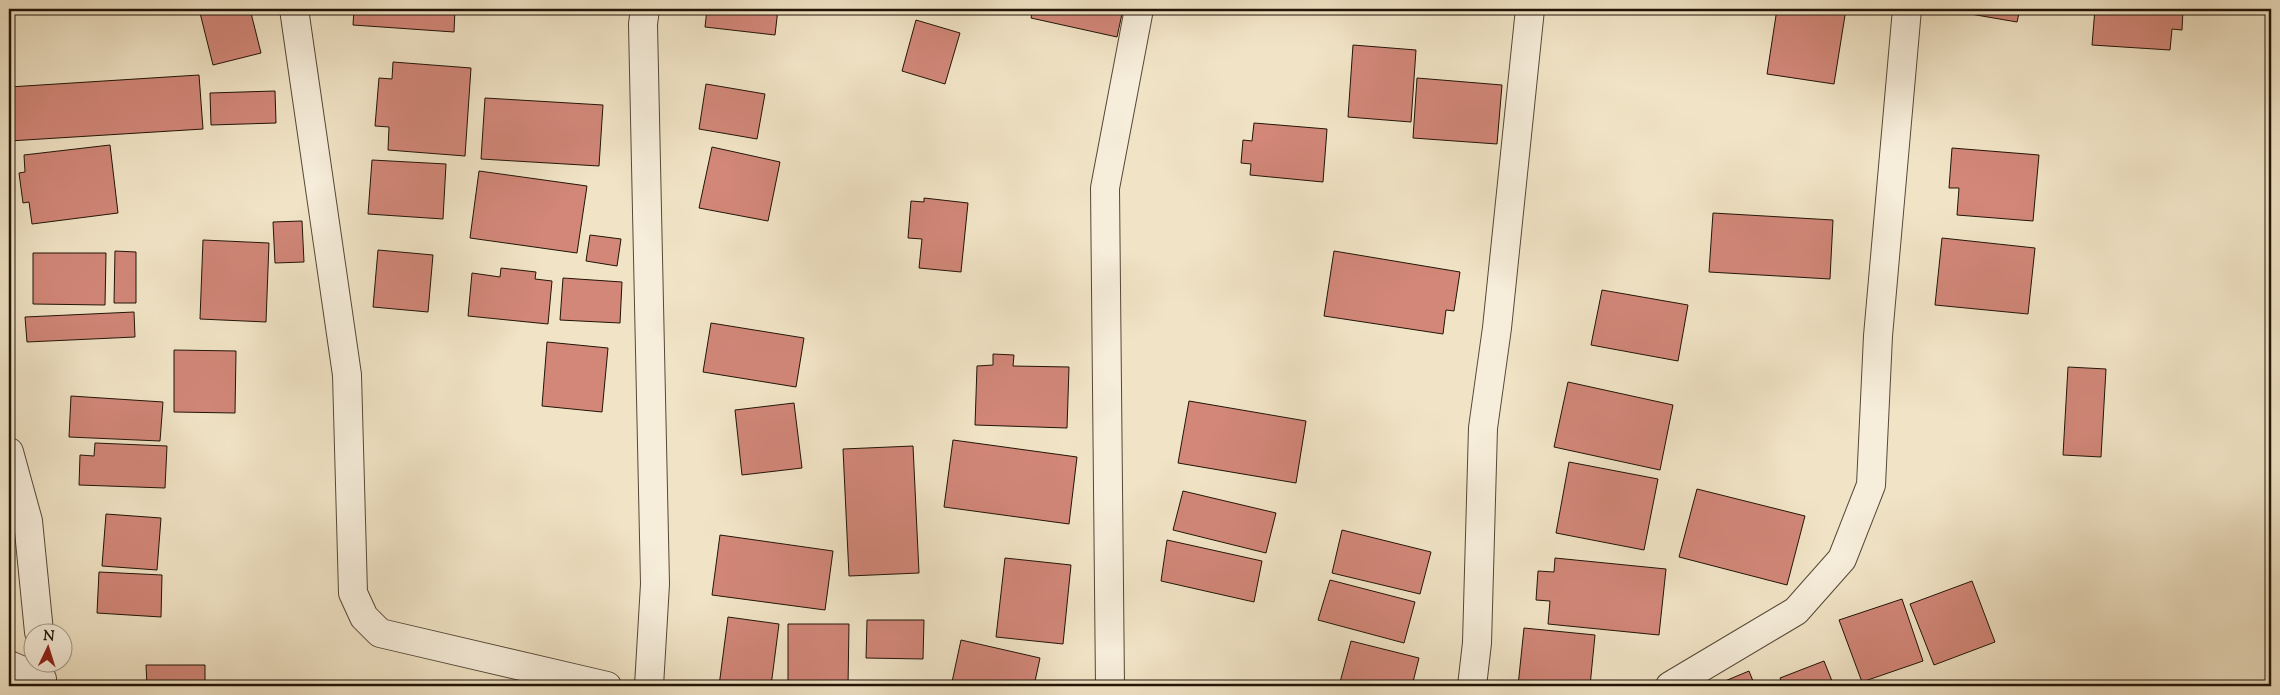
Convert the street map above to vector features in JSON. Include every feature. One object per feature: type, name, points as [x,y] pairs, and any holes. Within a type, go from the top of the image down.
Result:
[{"type":"street","points":[[294,9],[347,375],[352,593],[364,617],[380,633],[607,686]]},
{"type":"street","points":[[645,9],[643,24],[655,584],[649,686]]},
{"type":"street","points":[[1110,686],[1105,188],[1138,9]]},
{"type":"street","points":[[1472,686],[1477,643],[1483,428],[1498,319],[1530,9]]},
{"type":"street","points":[[1670,686],[1796,611],[1842,559],[1871,485],[1878,336],[1907,9]]},
{"type":"street","points":[[9,452],[28,521],[37,622]]},
{"type":"street","points":[[9,665],[42,676]]},
{"type":"building","points":[[199,9],[250,9],[261,53],[213,65]]},
{"type":"building","points":[[354,9],[455,9],[454,32],[353,25]]},
{"type":"building","points":[[707,9],[778,9],[775,35],[705,27]]},
{"type":"building","points":[[1033,9],[1123,9],[1117,37],[1031,18]]},
{"type":"building","points":[[1777,9],[1846,9],[1834,84],[1767,74]]},
{"type":"building","points":[[1953,9],[2020,9],[2017,22],[1953,11]]},
{"type":"building","points":[[2095,9],[2183,9],[2182,30],[2172,29],[2170,50],[2092,45]]},
{"type":"building","points":[[916,20],[960,33],[945,84],[902,71]]},
{"type":"building","points":[[1353,45],[1416,50],[1411,122],[1348,117]]},
{"type":"building","points":[[393,62],[471,68],[465,156],[388,150],[389,127],[375,126],[379,78],[392,79]]},
{"type":"building","points":[[199,75],[203,129],[9,141],[9,87]]},
{"type":"building","points":[[1417,78],[1502,85],[1497,144],[1413,138]]},
{"type":"building","points":[[706,84],[765,94],[757,139],[699,129]]},
{"type":"building","points":[[275,91],[276,123],[211,125],[210,93]]},
{"type":"building","points":[[485,98],[603,105],[599,166],[481,159]]},
{"type":"building","points":[[1254,123],[1327,129],[1323,182],[1250,175],[1251,164],[1241,163],[1243,140],[1252,141]]},
{"type":"building","points":[[110,145],[118,213],[32,224],[29,202],[23,203],[19,173],[25,172],[24,155]]},
{"type":"building","points":[[712,147],[780,162],[768,221],[699,208]]},
{"type":"building","points":[[1952,148],[2039,155],[2033,221],[1957,215],[1959,188],[1949,188]]},
{"type":"building","points":[[372,160],[446,164],[443,219],[368,214]]},
{"type":"building","points":[[479,171],[587,186],[577,253],[470,238]]},
{"type":"building","points":[[924,198],[968,203],[961,272],[919,268],[922,239],[908,238],[911,201],[924,202]]},
{"type":"building","points":[[1713,213],[1833,220],[1830,279],[1709,272]]},
{"type":"building","points":[[302,221],[304,262],[275,263],[273,222]]},
{"type":"building","points":[[590,235],[621,239],[617,266],[586,261]]},
{"type":"building","points":[[1942,238],[2035,248],[2028,314],[1935,305]]},
{"type":"building","points":[[203,240],[269,243],[266,322],[200,319]]},
{"type":"building","points":[[378,250],[433,255],[428,312],[373,307]]},
{"type":"building","points":[[115,251],[136,252],[136,303],[114,303]]},
{"type":"building","points":[[1334,251],[1460,272],[1454,311],[1446,310],[1443,334],[1324,316]]},
{"type":"building","points":[[33,253],[106,253],[105,305],[33,304]]},
{"type":"building","points":[[501,268],[536,272],[535,279],[552,281],[548,324],[468,316],[472,273],[500,277]]},
{"type":"building","points":[[563,278],[622,282],[620,323],[560,320]]},
{"type":"building","points":[[1602,290],[1688,305],[1678,361],[1591,345]]},
{"type":"building","points":[[134,312],[135,337],[27,342],[25,317]]},
{"type":"building","points":[[711,323],[804,338],[796,387],[703,372]]},
{"type":"building","points":[[547,342],[608,348],[602,412],[542,406]]},
{"type":"building","points":[[174,350],[236,351],[235,413],[174,412]]},
{"type":"building","points":[[993,354],[1014,355],[1013,366],[1069,367],[1067,428],[975,425],[977,366],[993,365]]},
{"type":"building","points":[[2068,367],[2106,369],[2101,457],[2063,455]]},
{"type":"building","points":[[1568,382],[1673,405],[1660,470],[1554,447]]},
{"type":"building","points":[[71,396],[163,402],[160,441],[69,437]]},
{"type":"building","points":[[1189,401],[1306,421],[1296,483],[1178,463]]},
{"type":"building","points":[[794,403],[802,468],[742,475],[735,410]]},
{"type":"building","points":[[953,440],[1077,457],[1069,524],[944,507]]},
{"type":"building","points":[[95,443],[167,446],[165,488],[79,485],[80,455],[94,456]]},
{"type":"building","points":[[913,446],[919,573],[849,576],[843,449]]},
{"type":"building","points":[[1569,462],[1658,479],[1644,550],[1556,533]]},
{"type":"building","points":[[1697,489],[1805,516],[1787,585],[1679,557]]},
{"type":"building","points":[[1183,491],[1276,513],[1266,553],[1173,530]]},
{"type":"building","points":[[106,514],[161,518],[157,570],[102,566]]},
{"type":"building","points":[[1342,530],[1431,552],[1420,594],[1332,573]]},
{"type":"building","points":[[720,535],[833,551],[825,610],[712,595]]},
{"type":"building","points":[[1167,540],[1262,561],[1254,602],[1161,581]]},
{"type":"building","points":[[1005,558],[1071,565],[1063,644],[996,637]]},
{"type":"building","points":[[1555,558],[1666,569],[1659,635],[1548,624],[1550,601],[1536,600],[1538,571],[1554,572]]},
{"type":"building","points":[[99,572],[162,575],[161,617],[97,613]]},
{"type":"building","points":[[1330,580],[1415,602],[1404,643],[1318,620]]},
{"type":"building","points":[[1972,581],[1995,642],[1934,665],[1910,604]]},
{"type":"building","points":[[1902,599],[1923,661],[1862,682],[1839,620]]},
{"type":"building","points":[[728,617],[779,624],[771,686],[719,686]]},
{"type":"building","points":[[867,620],[924,620],[923,659],[866,658]]},
{"type":"building","points":[[788,624],[849,624],[848,686],[788,686]]},
{"type":"building","points":[[1524,628],[1595,635],[1590,686],[1518,686]]},
{"type":"building","points":[[961,640],[1040,658],[1034,686],[958,686],[958,684],[952,682]]},
{"type":"building","points":[[1351,641],[1419,658],[1412,686],[1339,686]]},
{"type":"building","points":[[1824,661],[1834,686],[1783,686],[1780,678]]},
{"type":"building","points":[[146,665],[205,665],[205,686],[147,686]]},
{"type":"building","points":[[1749,671],[1755,686],[1713,686]]}]
